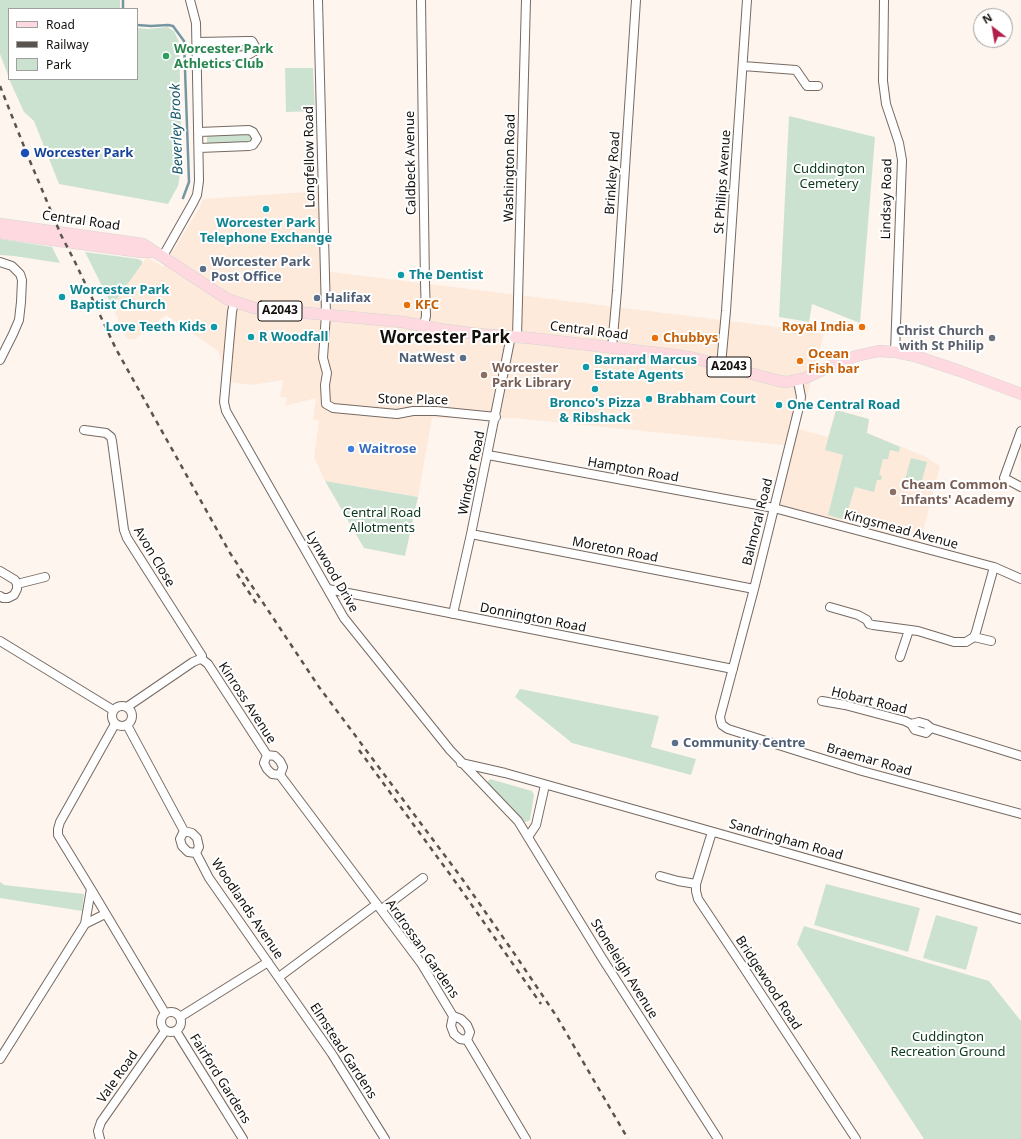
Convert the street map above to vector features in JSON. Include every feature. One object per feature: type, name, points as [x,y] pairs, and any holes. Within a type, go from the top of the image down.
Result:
[{"type":"main road","name":"Central Road","points":[[0,224],[143,244],[227,299],[254,308],[287,312],[326,314],[477,334],[681,356],[787,382],[798,381],[856,356],[878,351],[895,352],[918,357],[1021,393]]},
{"type":"main road","name":"Central Road","points":[[0,233],[159,254]]},
{"type":"street","points":[[159,254],[177,234],[197,195],[199,181],[198,58],[195,15],[190,0]]},
{"type":"street","name":"Longfellow Road","points":[[318,0],[326,314]]},
{"type":"street","name":"Caldbeck Avenue","points":[[421,0],[424,283],[426,316],[424,326]]},
{"type":"street","name":"Washington Road","points":[[514,337],[526,0]]},
{"type":"street","name":"Brinkley Road","points":[[612,348],[636,0]]},
{"type":"street","name":"St Philips Avenue","points":[[721,365],[747,0]]},
{"type":"street","name":"Lindsay Road","points":[[884,0],[883,81],[886,104],[899,143],[902,160],[895,352]]},
{"type":"street","points":[[197,42],[248,41],[252,42],[256,48],[255,51],[248,56],[198,58]]},
{"type":"street","points":[[743,66],[796,70],[807,86],[818,86]]},
{"type":"street","points":[[199,132],[249,130],[253,132],[257,139],[253,145],[250,146],[199,148]]},
{"type":"street","points":[[0,262],[12,266],[18,271],[22,285],[18,320],[0,360]]},
{"type":"street","name":"Lynwood Drive","points":[[234,302],[224,407],[344,618],[461,762],[510,813]]},
{"type":"street","name":"Stone Place","points":[[326,314],[323,358],[327,373],[325,401],[328,406],[333,408],[397,414],[413,411],[430,411],[496,417]]},
{"type":"street","name":"Windsor Road","points":[[453,614],[472,534],[514,337]]},
{"type":"street","name":"Balmoral Road","points":[[733,669],[800,403],[801,397],[798,381]]},
{"type":"street","name":"Avon Close","points":[[84,430],[106,433],[111,437],[124,530],[127,538],[202,656],[200,660]]},
{"type":"street","points":[[1021,431],[1004,478],[1021,487]]},
{"type":"street","name":"Hampton Road","points":[[488,455],[774,508]]},
{"type":"street","name":"Kingsmead Avenue","points":[[774,508],[994,567],[1021,578]]},
{"type":"street","name":"Moreton Road","points":[[472,534],[754,590]]},
{"type":"street","points":[[830,606],[858,615],[867,620],[868,628],[918,631],[954,642],[966,642],[974,637],[994,567]]},
{"type":"street","points":[[0,571],[15,580],[17,584],[17,589],[14,595],[8,598],[3,598],[0,596]]},
{"type":"street","points":[[17,584],[45,577]]},
{"type":"street","name":"Donnington Road","points":[[328,590],[733,669]]},
{"type":"street","points":[[900,657],[909,630]]},
{"type":"street","points":[[974,637],[991,641]]},
{"type":"street","points":[[0,641],[113,710]]},
{"type":"street","name":"Kinross Avenue","points":[[127,707],[193,662],[200,660],[208,664],[266,755],[264,763],[267,769],[272,774],[280,775],[370,895]]},
{"type":"street","name":"Braemar Road","points":[[733,669],[720,717],[722,725],[728,729],[862,771],[1021,814]]},
{"type":"street","name":"Hobart Road","points":[[822,702],[845,705],[905,721],[911,724],[919,722],[926,724],[931,728],[1021,756]]},
{"type":"street","points":[[122,705],[127,707],[131,712],[132,718],[130,722],[127,725],[120,726],[115,724],[112,720],[113,710],[122,705]]},
{"type":"street","points":[[115,724],[64,816],[58,829],[58,835],[165,1013]]},
{"type":"street","name":"Woodlands Avenue","points":[[127,725],[184,831],[192,833],[197,838],[199,847],[196,853]]},
{"type":"street","name":"Kinross Avenue","points":[[266,755],[275,756],[280,761],[283,767],[280,775]]},
{"type":"street","name":"Sandringham Road","points":[[461,762],[1021,919]]},
{"type":"street","points":[[528,837],[536,824],[546,785]]},
{"type":"street","name":"Stoneleigh Avenue","points":[[510,813],[518,821],[602,958],[718,1139]]},
{"type":"street","name":"Woodlands Avenue","points":[[184,831],[180,839],[182,846],[188,852],[196,853]]},
{"type":"street","points":[[660,876],[678,885],[696,884],[712,832]]},
{"type":"street","name":"Woodlands Avenue","points":[[196,853],[209,878],[279,977]]},
{"type":"street","points":[[279,977],[423,878]]},
{"type":"street","name":"Bridgewood Road","points":[[696,884],[698,899],[856,1139]]},
{"type":"street","points":[[0,1059],[85,924],[91,889]]},
{"type":"street","name":"Ardrossan Gardens","points":[[370,895],[421,963],[453,1016],[461,1019],[467,1025],[470,1032],[467,1040]]},
{"type":"street","points":[[85,924],[105,914]]},
{"type":"street","points":[[180,1017],[268,962]]},
{"type":"street","name":"Elmstead Gardens","points":[[279,977],[332,1054],[385,1139]]},
{"type":"street","points":[[165,1013],[175,1013],[180,1017],[180,1027],[176,1031],[165,1031],[161,1024],[165,1013]]},
{"type":"street","name":"Ardrossan Gardens","points":[[453,1016],[451,1026],[454,1034],[460,1039],[467,1040]]},
{"type":"street","name":"Vale Road","points":[[100,1139],[98,1131],[101,1122],[165,1031]]},
{"type":"street","name":"Fairford Gardens","points":[[176,1031],[243,1139]]},
{"type":"street","name":"Ardrossan Gardens","points":[[467,1040],[526,1139]]},
{"type":"shaded area","points":[[321,191],[324,271],[824,334],[798,429],[828,437],[836,410],[869,419],[867,433],[924,456],[940,466],[919,547],[777,507],[793,446],[513,418],[432,418],[418,497],[325,481],[314,457],[319,421],[313,419],[316,398],[285,406],[287,398],[280,397],[283,380],[253,385],[229,382],[218,351],[166,315],[135,339],[127,339],[112,306],[147,257],[163,267],[199,209],[203,199]]},
{"type":"green space","points":[[0,0],[120,0],[120,8],[8,8],[8,75],[0,54]]},
{"type":"green space","points":[[167,27],[174,31],[179,42],[182,162],[178,186],[168,204],[59,184],[34,121],[24,112],[9,80],[138,80],[138,28],[149,29]]},
{"type":"green space","points":[[205,45],[250,45],[252,48],[250,52],[205,55]]},
{"type":"green space","points":[[285,68],[313,68],[315,111],[286,112]]},
{"type":"green space","name":"Cuddington Cemetery","points":[[789,116],[875,137],[860,323],[812,304],[809,322],[779,317]]},
{"type":"green space","points":[[249,134],[253,136],[252,142],[207,145],[207,135]]},
{"type":"green space","points":[[0,239],[52,247],[60,263],[0,255]]},
{"type":"green space","points":[[85,252],[138,259],[142,261],[142,264],[112,306]]},
{"type":"green space","points":[[836,410],[869,419],[867,433],[900,447],[899,452],[890,450],[888,459],[883,459],[879,475],[882,476],[881,480],[877,480],[874,492],[855,487],[845,520],[828,515],[843,455],[825,450]]},
{"type":"green space","points":[[911,458],[927,462],[919,491],[903,487]]},
{"type":"green space","name":"Central Road Allotments","points":[[325,481],[418,497],[405,556],[364,548]]},
{"type":"green space","points":[[520,689],[659,716],[651,747],[696,759],[691,775],[572,743],[515,697]]},
{"type":"green space","points":[[490,779],[532,791],[534,795],[530,820],[526,822],[522,821],[488,784]]},
{"type":"green space","points":[[0,882],[4,885],[84,894],[82,911],[0,898]]},
{"type":"green space","points":[[826,884],[920,908],[908,952],[814,925]]},
{"type":"green space","points":[[936,915],[978,927],[966,970],[923,958]]},
{"type":"green space","name":"Cuddington Recreation Ground","points":[[804,926],[989,981],[1021,1021],[1021,1139],[924,1139],[797,944]]},
{"type":"waterway","name":"Beverley Brook","points":[[123,0],[123,8]]},
{"type":"waterway","name":"Beverley Brook","points":[[138,25],[173,26],[184,41],[189,182],[183,198]]},
{"type":"railway","points":[[0,86],[61,235],[116,349],[230,553],[319,687],[463,880],[516,956],[557,1017],[628,1139]]},
{"type":"railway","points":[[237,574],[256,603]]},
{"type":"railway","points":[[359,750],[457,884],[541,1004]]},
{"type":"place","name":"Worcester Park Athletics Club","points":[[166,56]]},
{"type":"place","name":"Worcester Park","points":[[25,153]]},
{"type":"place","name":"Worcester Park Telephone Exchange","points":[[266,209]]},
{"type":"place","name":"Worcester Park Post Office","points":[[203,269]]},
{"type":"place","name":"The Dentist","points":[[401,275]]},
{"type":"place","name":"Worcester Park Baptist Church","points":[[62,297]]},
{"type":"place","name":"Halifax","points":[[317,298]]},
{"type":"place","name":"KFC","points":[[407,305]]},
{"type":"place","name":"Love Teeth Kids","points":[[214,327]]},
{"type":"place","name":"Royal India","points":[[862,327]]},
{"type":"place","name":"R Woodfall","points":[[251,337]]},
{"type":"place","name":"Chubbys","points":[[655,338]]},
{"type":"place","name":"Christ Church with St Philip","points":[[992,338]]},
{"type":"place","name":"NatWest","points":[[463,358]]},
{"type":"place","name":"Ocean Fish bar","points":[[800,361]]},
{"type":"place","name":"Barnard Marcus Estate Agents","points":[[586,367]]},
{"type":"place","name":"Worcester Park Library","points":[[484,375]]},
{"type":"place","name":"Bronco's Pizza & Ribshack","points":[[595,389]]},
{"type":"place","name":"Brabham Court","points":[[649,399]]},
{"type":"place","name":"One Central Road","points":[[779,405]]},
{"type":"place","name":"Waitrose","points":[[351,449]]},
{"type":"place","name":"Cheam Common Infants' Academy","points":[[893,492]]},
{"type":"place","name":"Community Centre","points":[[675,743]]},
{"type":"district","name":"Worcester Park","points":[[445,338]]}]
